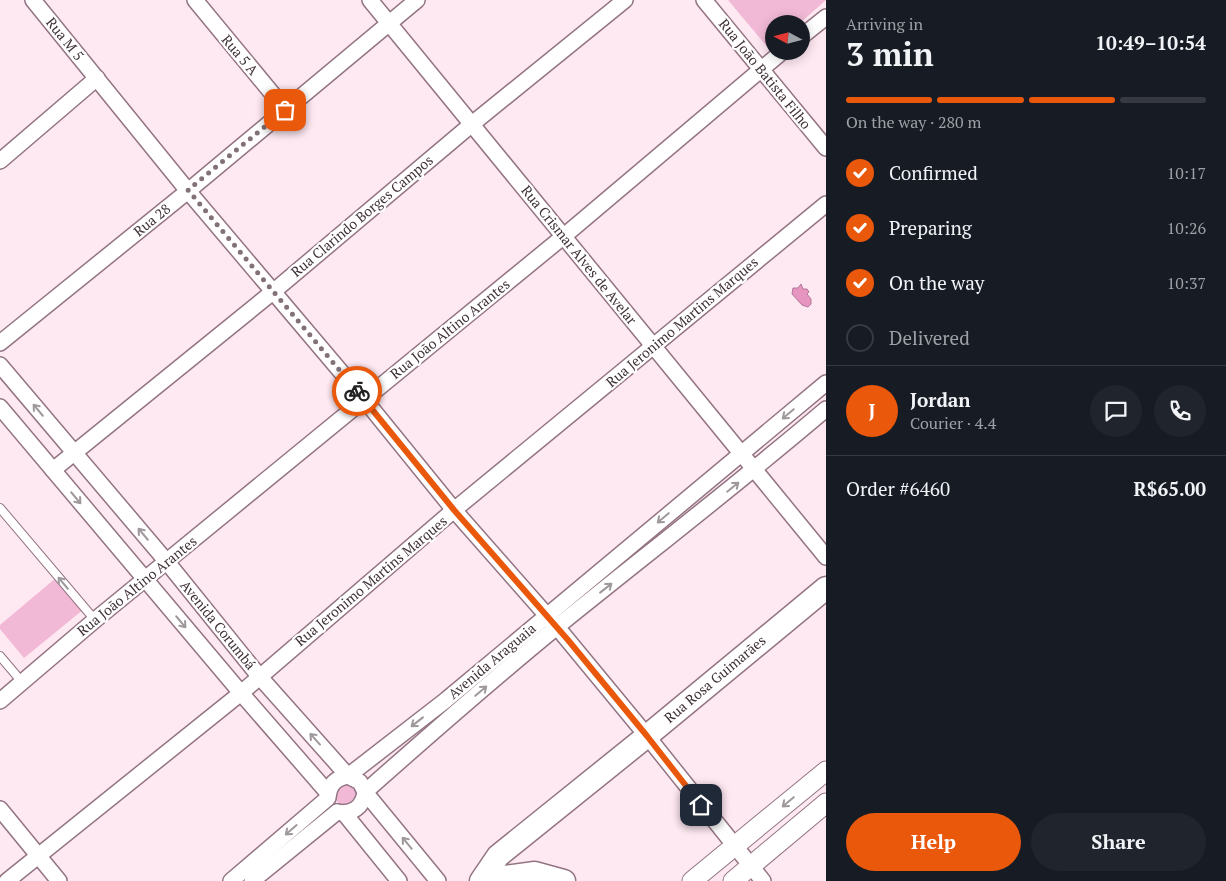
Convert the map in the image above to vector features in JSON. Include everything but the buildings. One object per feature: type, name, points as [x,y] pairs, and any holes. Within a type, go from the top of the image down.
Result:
[{"type":"main road","name":"Rua Rosa Guimarães","points":[[481,881],[498,856],[826,588]]},
{"type":"main road","name":"Rua Rosa Guimarães","points":[[534,827],[517,848],[515,859],[517,865],[535,873]]},
{"type":"main road","points":[[496,881],[504,877],[535,873],[564,881]]},
{"type":"street","name":"Rua M 5","points":[[34,0],[188,190],[364,399],[454,510],[557,627],[763,881]]},
{"type":"street","name":"Rua 5 A","points":[[195,0],[285,110]]},
{"type":"street","name":"Rua Crismar Alves de Avelar","points":[[370,0],[826,557]]},
{"type":"street","name":"Rua 28","points":[[0,343],[417,0]]},
{"type":"street","name":"Rua Clarindo Borges Campos","points":[[53,470],[274,291],[472,124],[625,0]]},
{"type":"street","name":"Rua João Batista Filho","points":[[704,0],[826,148]]},
{"type":"street","points":[[810,29],[826,16]]},
{"type":"street","name":"Rua João Altino Arantes","points":[[0,701],[95,620],[564,236],[773,60]]},
{"type":"street","points":[[0,161],[97,78]]},
{"type":"street","name":"Rua Jeronimo Martins Marques","points":[[7,881],[240,693],[454,510],[826,204]]},
{"type":"street","name":"Avenida Corumbá","points":[[0,365],[167,562],[259,676],[348,776],[360,782],[365,792],[438,881]]},
{"type":"street","name":"Avenida Araguaia","points":[[252,881],[341,812],[350,812],[360,805],[364,799],[365,792],[450,706],[546,615],[826,383]]},
{"type":"street","name":"Avenida Corumbá","points":[[0,407],[328,796],[330,805],[341,812],[399,881]]},
{"type":"street","name":"Avenida Araguaia","points":[[231,881],[328,796],[331,785],[335,781],[348,776],[450,706],[557,627],[754,470],[826,409]]},
{"type":"street","points":[[643,535],[655,549]]},
{"type":"street","points":[[692,881],[826,770]]},
{"type":"street","points":[[733,881],[826,804]]},
{"type":"street","points":[[0,809],[59,881]]},
{"type":"lane","points":[[0,508],[95,620]]},
{"type":"lane","points":[[0,656],[22,682]]},
{"type":"shaded area","points":[[728,0],[826,0],[809,15],[765,15],[765,44]]},
{"type":"shaded area","points":[[801,284],[803,289],[807,289],[809,292],[807,294],[811,299],[811,304],[808,307],[802,305],[792,294],[793,288],[798,288]]},
{"type":"shaded area","points":[[57,577],[84,609],[24,658],[0,629],[0,625]]},
{"type":"shaded area","points":[[345,782],[357,789],[352,800],[344,805],[337,802],[335,791]]},
{"type":"way so far","points":[[285,110],[188,190],[357,391]]},
{"type":"route","points":[[357,391],[454,510],[568,640],[701,805]]}]
